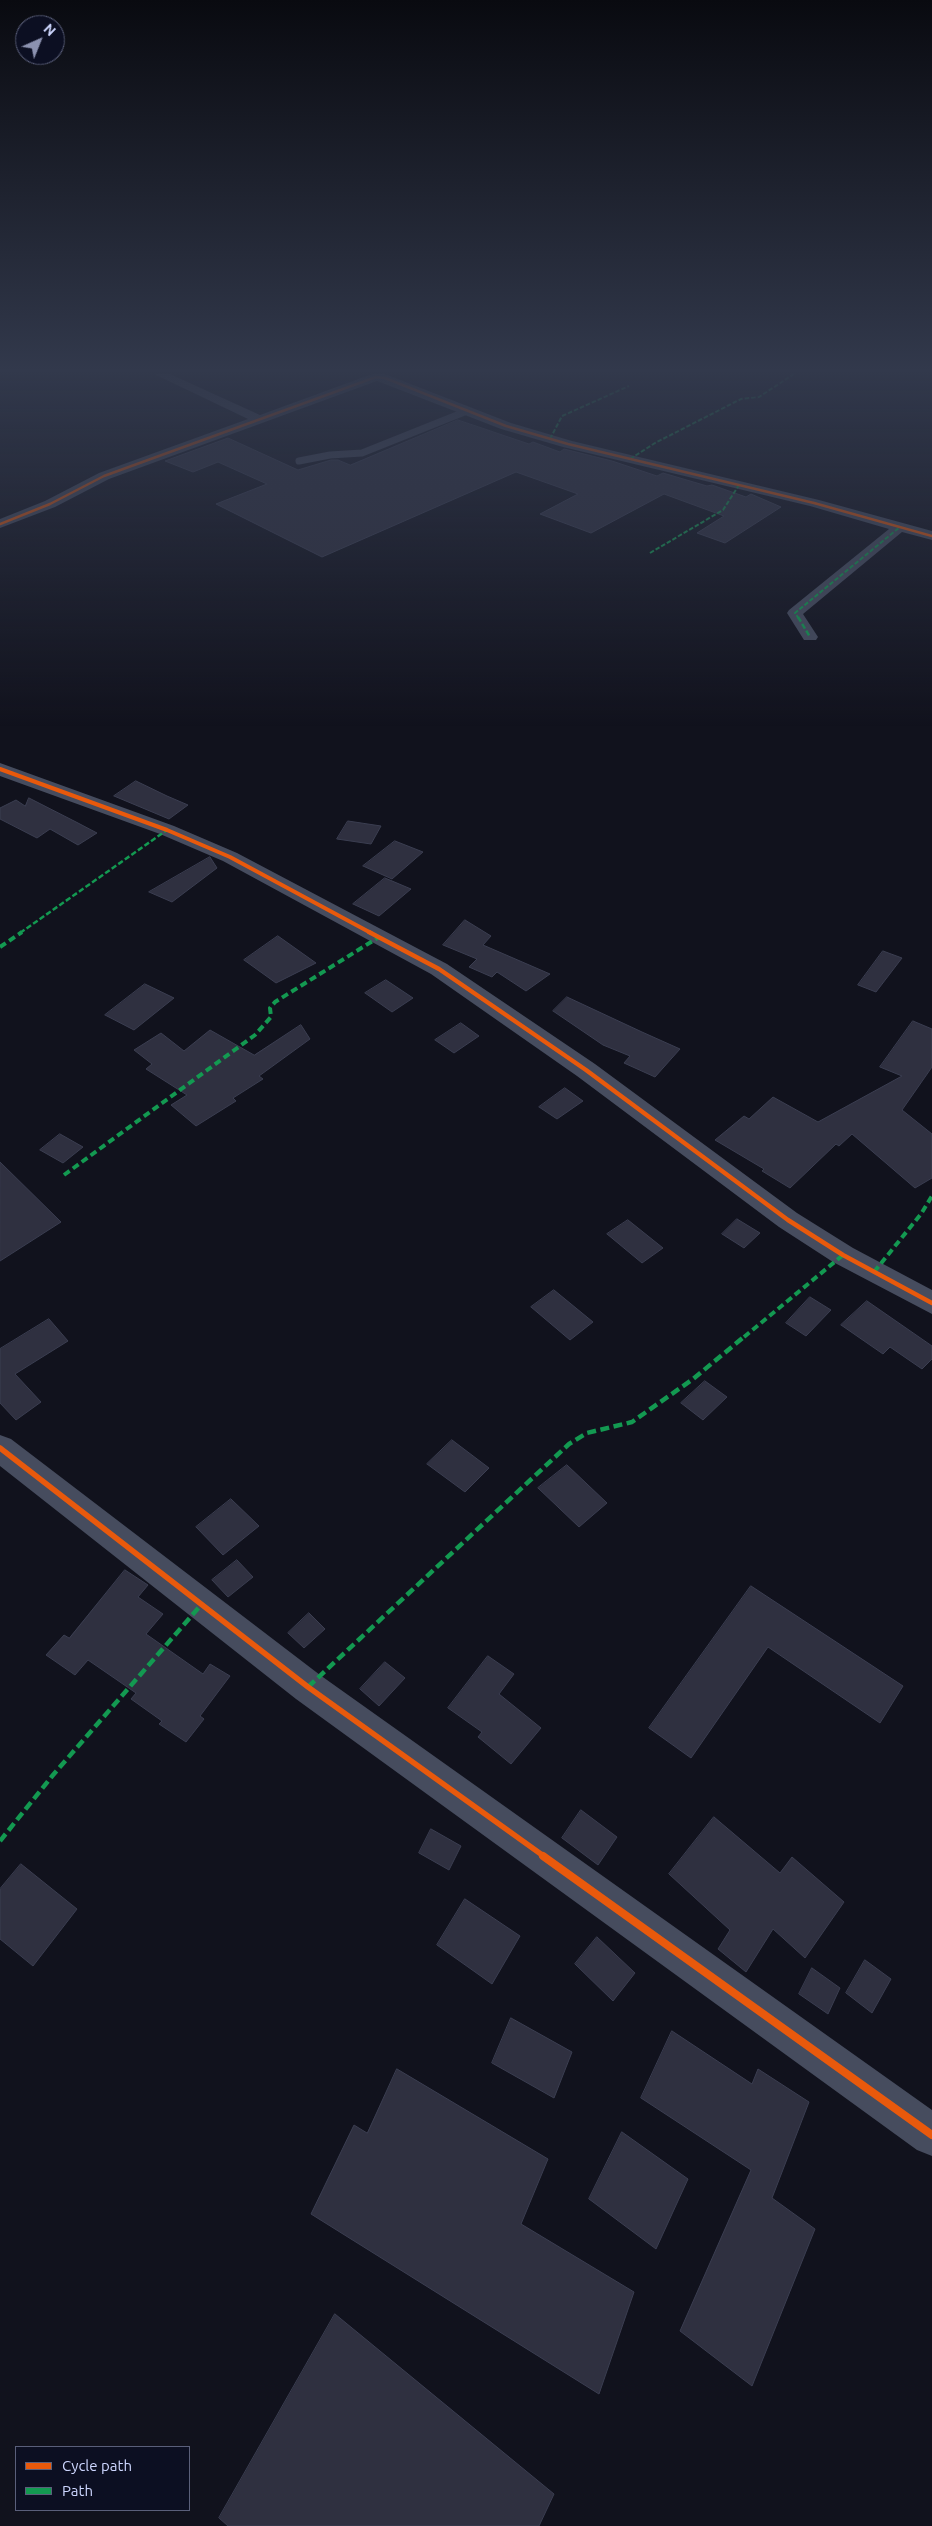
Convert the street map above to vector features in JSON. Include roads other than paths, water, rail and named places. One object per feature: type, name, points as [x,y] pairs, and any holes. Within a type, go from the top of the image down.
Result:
[{"type":"street","points":[[0,524],[50,504],[73,492]]},
{"type":"street","points":[[764,492],[932,536]]},
{"type":"street","points":[[810,637],[795,613],[900,527]]},
{"type":"street","points":[[0,769],[159,827],[230,857],[439,969],[586,1070],[788,1220],[850,1259],[932,1303]]},
{"type":"street","points":[[0,1448],[308,1686],[932,2134]]}]
